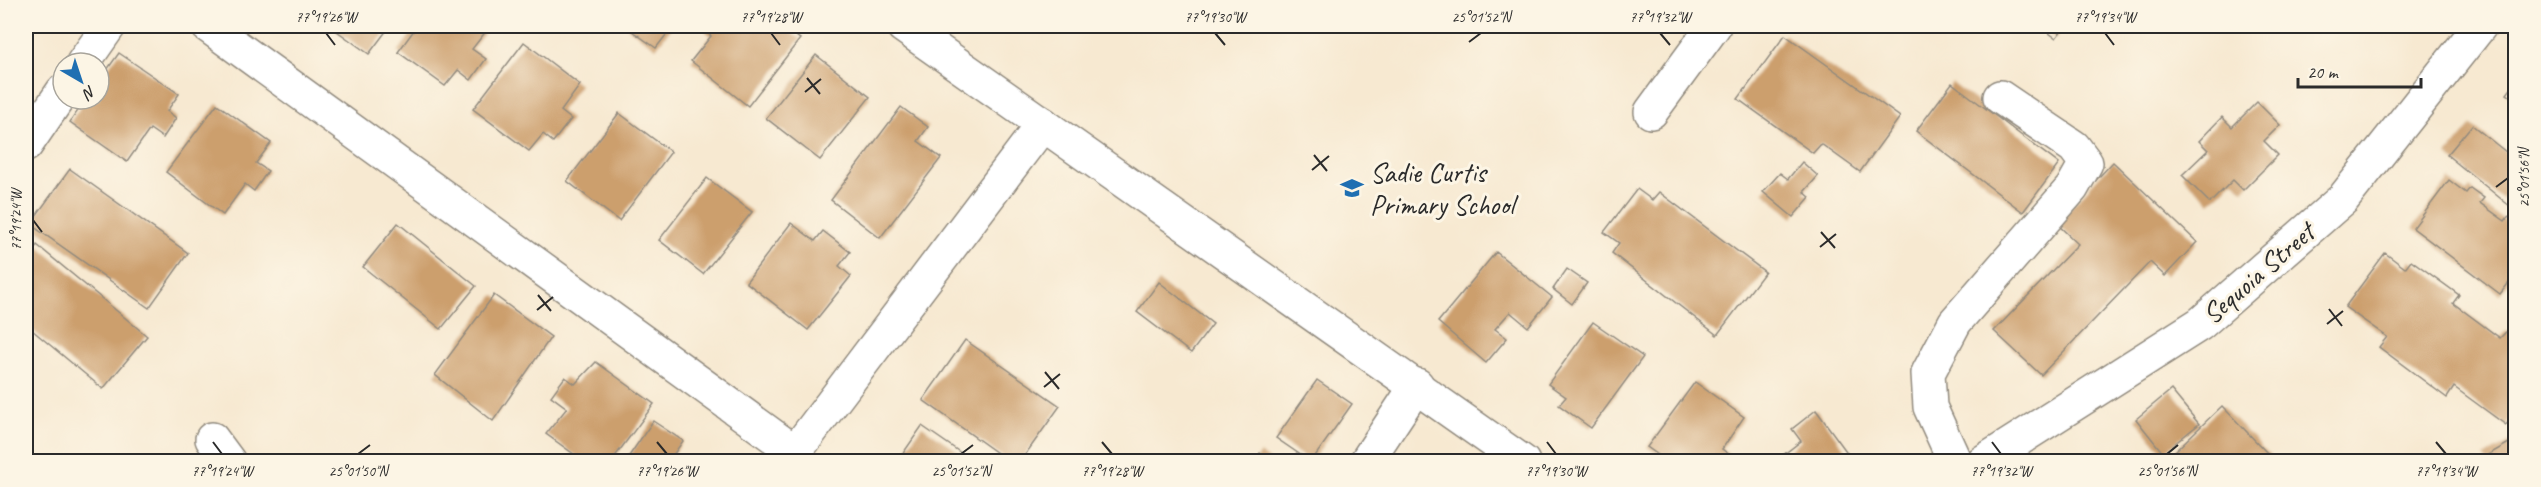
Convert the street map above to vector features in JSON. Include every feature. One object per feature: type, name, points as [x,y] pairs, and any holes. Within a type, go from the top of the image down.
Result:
[{"type":"street","points":[[91,51],[109,26]]},
{"type":"street","points":[[208,26],[792,457],[1043,124]]},
{"type":"street","points":[[903,26],[1523,462]]},
{"type":"street","points":[[1651,112],[1714,26]]},
{"type":"street","name":"Sequoia Street","points":[[1983,462],[2200,324],[2334,207],[2343,199],[2480,26]]},
{"type":"street","points":[[1955,462],[1930,407],[1928,373],[1955,322],[2072,188],[2086,163],[2074,147],[2000,97]]},
{"type":"street","points":[[26,145],[51,109]]},
{"type":"street","points":[[1366,462],[1417,386]]},
{"type":"building","points":[[330,26],[390,26],[369,54]]},
{"type":"building","points":[[417,26],[490,26],[472,49],[486,59],[471,80],[458,70],[445,86],[398,52]]},
{"type":"building","points":[[625,26],[673,26],[656,48]]},
{"type":"building","points":[[701,26],[782,26],[800,39],[748,106],[691,61],[711,36]]},
{"type":"building","points":[[2039,26],[2065,26],[2056,38]]},
{"type":"building","points":[[1785,35],[1900,117],[1860,172],[1821,144],[1813,153],[1738,99]]},
{"type":"building","points":[[524,42],[580,85],[561,111],[571,119],[553,142],[543,134],[529,151],[473,109]]},
{"type":"building","points":[[119,53],[179,94],[167,111],[176,118],[163,138],[150,129],[127,162],[70,122],[78,111],[111,111],[111,64]]},
{"type":"building","points":[[816,55],[870,97],[820,160],[766,118]]},
{"type":"building","points":[[2516,82],[2516,100],[2507,94]]},
{"type":"building","points":[[1952,83],[2059,164],[2023,212],[1916,131]]},
{"type":"building","points":[[2257,102],[2280,125],[2264,141],[2278,155],[2243,190],[2233,180],[2210,203],[2182,175],[2208,150],[2199,141],[2222,117],[2232,127]]},
{"type":"building","points":[[217,104],[271,143],[256,163],[268,171],[254,191],[245,184],[223,215],[166,172]]},
{"type":"building","points":[[901,107],[928,127],[918,141],[941,158],[880,238],[831,200]]},
{"type":"building","points":[[619,113],[671,152],[619,221],[567,181]]},
{"type":"building","points":[[2472,125],[2516,160],[2516,211],[2447,155]]},
{"type":"building","points":[[1802,162],[1818,176],[1804,192],[1810,197],[1793,217],[1763,192],[1780,173],[1788,179]]},
{"type":"building","points":[[2113,162],[2197,242],[2165,276],[2150,262],[2041,375],[1994,331],[2078,244],[2056,223]]},
{"type":"building","points":[[70,169],[188,253],[149,308],[30,224]]},
{"type":"building","points":[[707,178],[752,212],[703,274],[659,240]]},
{"type":"building","points":[[2449,180],[2466,193],[2470,188],[2484,198],[2480,203],[2505,221],[2508,217],[2516,222],[2516,274],[2500,294],[2413,228]]},
{"type":"building","points":[[1637,189],[1652,200],[1659,192],[1765,272],[1717,335],[1612,253],[1619,243],[1604,232]]},
{"type":"building","points":[[398,223],[476,286],[441,329],[363,267]]},
{"type":"building","points":[[791,223],[815,241],[823,231],[850,252],[839,266],[851,276],[808,330],[746,282]]},
{"type":"building","points":[[37,245],[147,336],[103,389],[26,325],[26,259]]},
{"type":"building","points":[[1496,252],[1552,297],[1528,327],[1510,312],[1495,329],[1507,338],[1486,363],[1438,322]]},
{"type":"building","points":[[2385,253],[2405,268],[2411,260],[2459,295],[2453,303],[2500,338],[2507,331],[2516,337],[2516,412],[2506,425],[2454,387],[2447,398],[2379,347],[2387,337],[2345,307]]},
{"type":"building","points":[[1567,269],[1587,283],[1572,304],[1553,289]]},
{"type":"building","points":[[1159,282],[1213,324],[1191,353],[1137,312]]},
{"type":"building","points":[[494,295],[551,337],[493,421],[435,375]]},
{"type":"building","points":[[1593,322],[1643,357],[1591,428],[1559,405],[1566,397],[1548,384]]},
{"type":"building","points":[[965,340],[1060,406],[1020,462],[1010,462],[923,400]]},
{"type":"building","points":[[596,362],[654,404],[611,462],[585,462],[546,434],[567,408],[551,396],[565,377],[575,384]]},
{"type":"building","points":[[1317,380],[1352,404],[1311,462],[1276,438]]},
{"type":"building","points":[[1695,382],[1744,417],[1722,449],[1739,462],[1668,462],[1647,447]]},
{"type":"building","points":[[2171,390],[2199,424],[2163,453],[2136,419]]},
{"type":"building","points":[[2222,406],[2270,456],[2265,462],[2179,462],[2172,454]]},
{"type":"building","points":[[1816,410],[1854,462],[1774,462],[1801,441],[1792,429]]},
{"type":"building","points":[[653,421],[683,441],[673,455],[683,462],[625,462]]},
{"type":"building","points":[[922,426],[974,462],[897,462]]},
{"type":"building","points":[[2516,439],[2516,462],[2487,462],[2484,457]]},
{"type":"building","points":[[1260,453],[1272,462],[1255,462]]},
{"type":"place","name":"Sadie Curtis Primary School","points":[[1352,188]]}]
